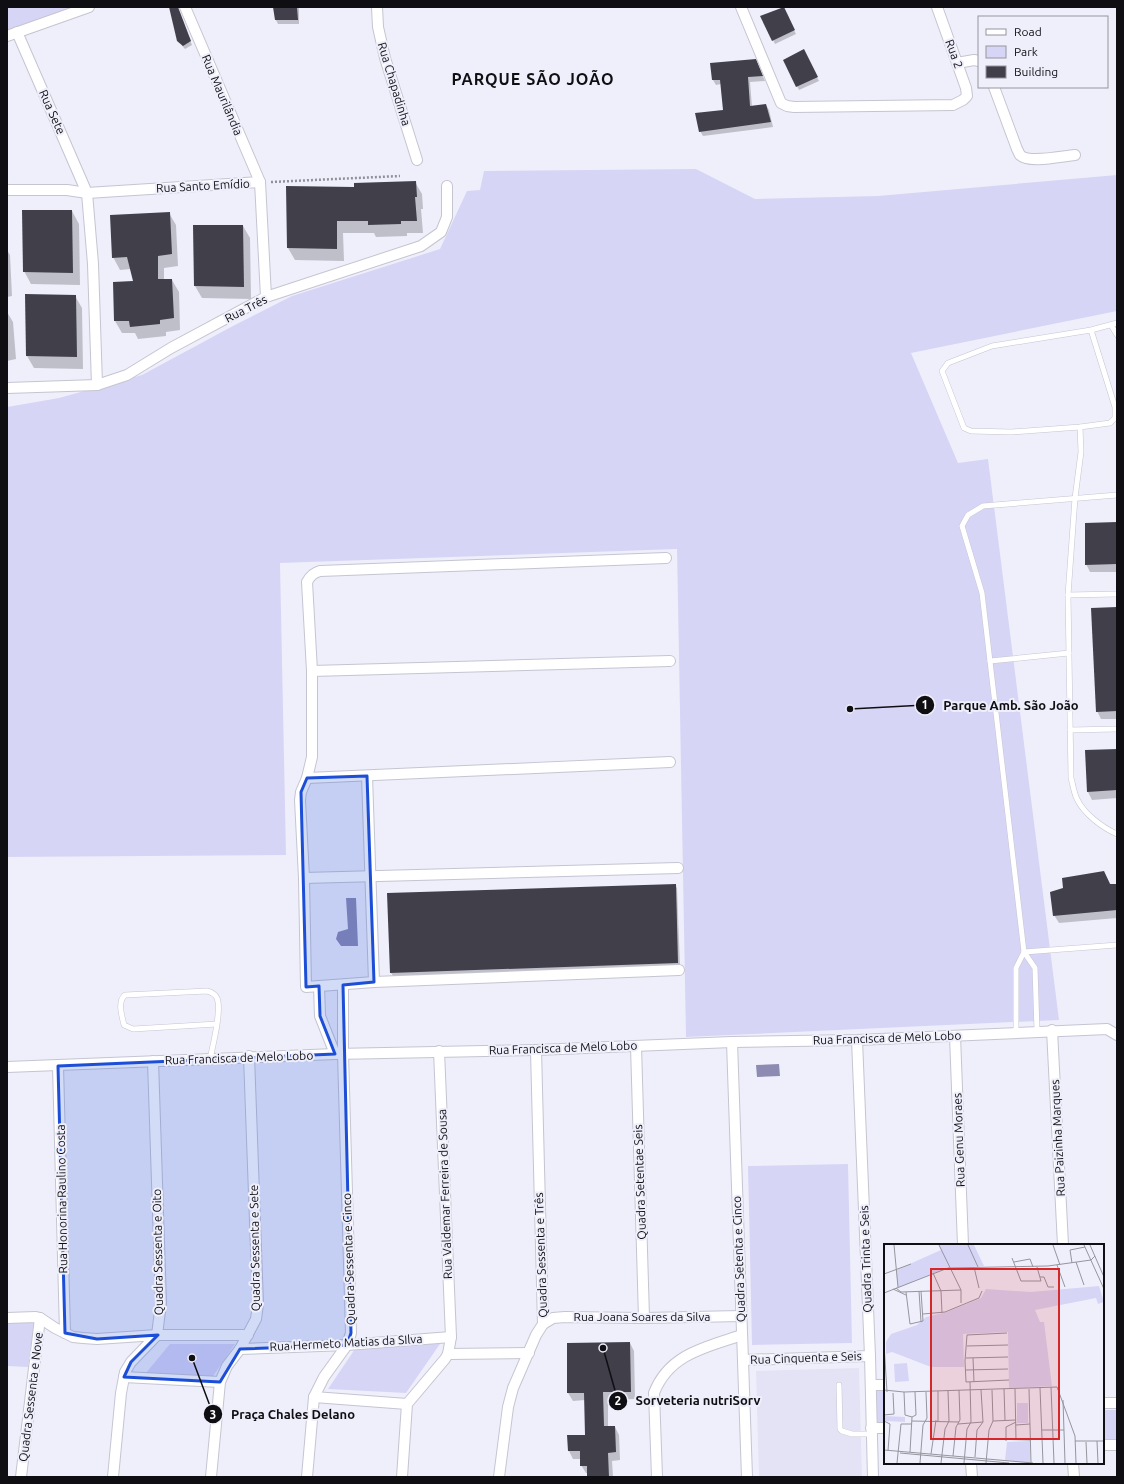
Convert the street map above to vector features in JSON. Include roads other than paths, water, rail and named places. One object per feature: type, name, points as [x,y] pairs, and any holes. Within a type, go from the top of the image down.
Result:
[{"type":"street","points":[[7,36],[88,7]]},
{"type":"street","name":"Rua Maurilândia","points":[[185,7],[260,182]]},
{"type":"street","name":"Rua Chapadinha","points":[[377,7],[378,27],[385,58],[418,160]]},
{"type":"street","name":"Rua 2","points":[[741,7],[781,103],[787,106],[805,107],[953,105],[963,100],[967,96],[966,88],[937,7]]},
{"type":"street","name":"Rua Sete","points":[[17,32],[87,193],[93,264],[97,385]]},
{"type":"street","points":[[957,63],[974,60],[978,62]]},
{"type":"street","points":[[994,88],[1017,149],[1021,155],[1028,159],[1075,155]]},
{"type":"street","points":[[260,182],[266,297]]},
{"type":"street","name":"Rua Santo Emídio","points":[[7,190],[67,190],[87,193],[260,182]]},
{"type":"street","name":"Rua Três","points":[[7,388],[97,385],[127,375],[171,348],[266,297],[421,246],[441,232],[447,217],[447,186]]},
{"type":"street","points":[[666,558],[320,571],[314,573],[307,582],[312,672],[312,757],[308,778],[301,792],[300,800],[304,878],[306,987],[374,982],[679,970]]},
{"type":"street","points":[[312,672],[670,661]]},
{"type":"street","points":[[308,778],[670,762]]},
{"type":"street","points":[[367,776],[374,982]]},
{"type":"street","points":[[304,878],[678,868]]},
{"type":"street","name":"Quadra Sessenta e Cinco","points":[[307,1477],[314,1398],[324,1377],[347,1345],[351,1333],[339,1054],[343,985]]},
{"type":"street","points":[[319,986],[320,1016],[339,1054]]},
{"type":"street","name":"Rua Francisca de Melo Lobo","points":[[7,1067],[58,1066],[249,1056],[536,1050],[732,1042],[857,1040],[1052,1030],[1107,1029],[1117,1035]]},
{"type":"street","name":"Rua Paizinha Marques","points":[[1052,1030],[1063,1244]]},
{"type":"street","name":"Rua Genu Moraes","points":[[955,1036],[963,1244]]},
{"type":"street","name":"Quadra Trinta e Seis","points":[[857,1040],[870,1356],[873,1477]]},
{"type":"street","name":"Quadra Setenta e Cinco","points":[[732,1042],[747,1477]]},
{"type":"street","name":"Quadra Setentae Seis","points":[[636,1046],[644,1318]]},
{"type":"street","name":"Quadra Sessenta e Três","points":[[499,1477],[508,1408],[513,1388],[536,1335],[544,1324],[536,1050]]},
{"type":"street","name":"Rua Valdemar Ferreira de Sousa","points":[[439,1051],[451,1337],[448,1354]]},
{"type":"street","name":"Quadra Sessenta e Sete","points":[[211,1477],[220,1382],[227,1366],[240,1349],[256,1319],[258,1304],[249,1056]]},
{"type":"street","name":"Quadra Sessenta e Oito","points":[[153,1061],[161,1304],[157,1335]]},
{"type":"street","name":"Rua Honorina Raulino Costa","points":[[58,1066],[65,1333]]},
{"type":"street","points":[[7,1318],[30,1316],[40,1318],[73,1337],[97,1339],[157,1335],[248,1335]]},
{"type":"street","name":"Rua Joana Soares da Silva","points":[[544,1324],[553,1318],[565,1317],[644,1318],[741,1316]]},
{"type":"street","name":"Quadra Sessenta e Nove","points":[[21,1477],[40,1318]]},
{"type":"street","points":[[113,1477],[121,1393],[125,1372],[131,1362],[157,1335]]},
{"type":"street","points":[[657,1477],[654,1393],[658,1381],[674,1363],[691,1352],[742,1335]]},
{"type":"street","name":"Rua Hermeto Matias da SIlva","points":[[240,1349],[347,1345],[451,1337]]},
{"type":"street","points":[[402,1477],[407,1404],[448,1354],[529,1353]]},
{"type":"street","name":"Rua Cinquenta e Seis","points":[[743,1360],[870,1356]]},
{"type":"street","points":[[124,1378],[220,1382]]},
{"type":"street","points":[[871,1385],[884,1385]]},
{"type":"street","points":[[314,1398],[407,1404]]},
{"type":"street","points":[[1104,1403],[1117,1403]]},
{"type":"street","points":[[871,1431],[884,1428]]},
{"type":"street","points":[[1104,1445],[1117,1445]]},
{"type":"street","points":[[971,1464],[972,1477]]},
{"type":"street","points":[[1073,1464],[1074,1477]]},
{"type":"lane","points":[[1091,330],[1115,407],[1115,418],[1110,423],[1080,427],[1011,432],[971,431],[964,428],[942,371],[948,362],[992,346],[1091,330],[1117,323]]},
{"type":"lane","points":[[1111,325],[1117,335]]},
{"type":"lane","points":[[1080,427],[1081,452],[1075,498],[1068,595],[1071,778],[1077,800],[1087,813],[1110,831],[1117,834]]},
{"type":"lane","points":[[1038,1031],[1034,968],[1024,952],[982,593],[962,526],[968,515],[983,506],[1117,495]]},
{"type":"lane","points":[[1068,595],[1117,594]]},
{"type":"lane","points":[[990,661],[1069,653]]},
{"type":"lane","points":[[1070,730],[1117,729]]},
{"type":"lane","points":[[1024,952],[1117,945]]},
{"type":"lane","points":[[1016,1032],[1016,968],[1024,952]]},
{"type":"lane","points":[[210,1058],[217,1024],[217,999],[212,993],[207,991],[125,995],[120,1002],[124,1025],[133,1029],[217,1024]]},
{"type":"lane","points":[[839,1384],[840,1428],[842,1432],[852,1434],[871,1431]]},
{"type":"place","name":"Parque Amb. São João","points":[[850,709]]},
{"type":"place","name":"Sorveteria nutriSorv","points":[[603,1348]]},
{"type":"place","name":"Praça Chales Delano","points":[[192,1358]]},
{"type":"district","name":"PARQUE SÃO JOÃO","points":[[533,79]]}]
